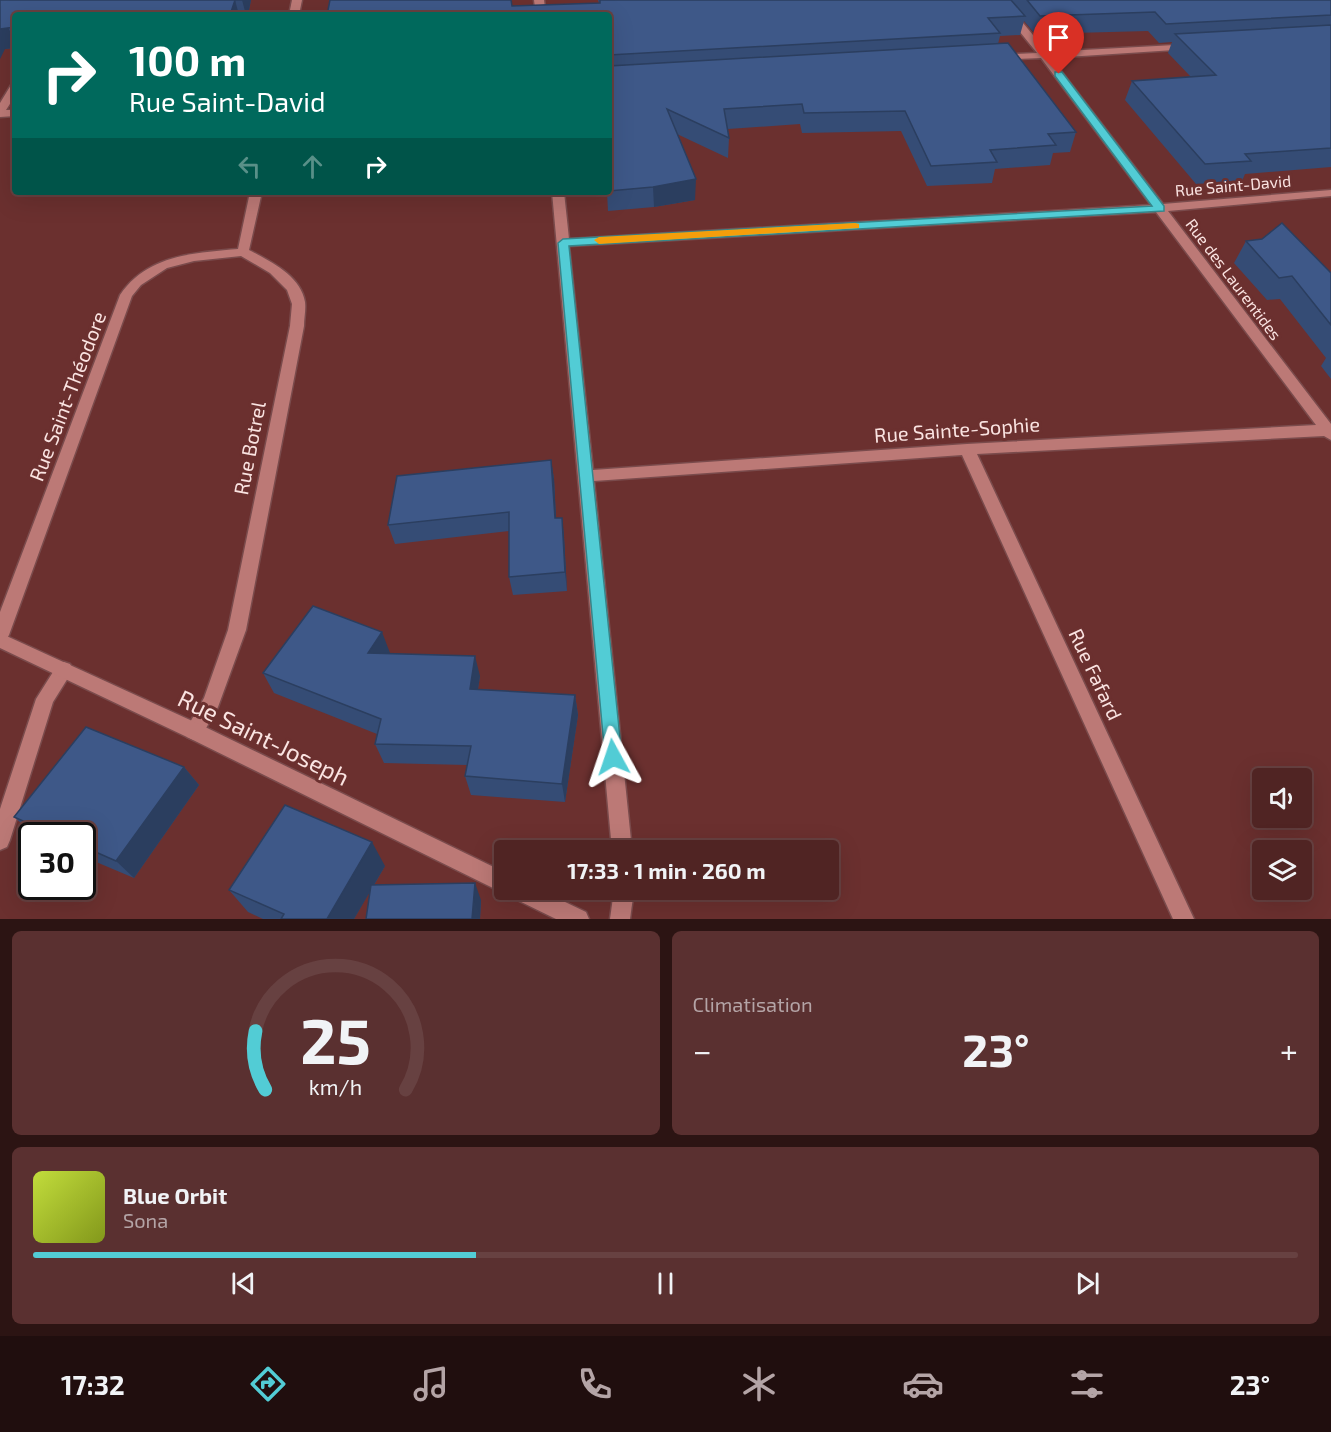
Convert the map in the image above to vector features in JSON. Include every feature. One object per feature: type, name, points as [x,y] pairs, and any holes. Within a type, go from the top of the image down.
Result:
[{"type":"street","name":"Rue des Laurentides","points":[[999,0],[1044,55],[1330,432]]},
{"type":"street","points":[[985,59],[1200,46]]},
{"type":"street","points":[[0,113],[12,92]]},
{"type":"street","name":"Rue Saint-David","points":[[563,243],[1160,208],[1331,193]]},
{"type":"street","points":[[243,252],[255,195]]},
{"type":"street","points":[[558,195],[621,840]]},
{"type":"street","name":"Rue Saint-Théodore","points":[[0,635],[126,295],[135,281],[152,268],[174,261],[243,252]]},
{"type":"street","name":"Rue Botrel","points":[[194,731],[212,701],[237,630],[297,326],[298,298],[287,280],[267,264],[243,252]]},
{"type":"street","name":"Rue Sainte-Sophie","points":[[586,476],[967,449],[1330,432]]},
{"type":"street","name":"Rue Fafard","points":[[967,449],[1184,919]]},
{"type":"street","name":"Rue Saint-Joseph","points":[[0,640],[194,731],[494,878]]},
{"type":"street","points":[[0,840],[45,699],[64,670]]},
{"type":"street","points":[[539,900],[579,919]]},
{"type":"street","points":[[620,919],[623,900]]},
{"type":"building","points":[[0,0],[235,0],[231,12],[12,12],[12,27],[0,29]]},
{"type":"building","points":[[330,0],[511,0],[512,6],[600,3],[600,0],[1011,0],[1025,16],[988,18],[1000,33],[612,55],[612,12],[328,12]]},
{"type":"building","points":[[1027,0],[1331,0],[1331,15],[1166,24],[1155,12],[1040,16]]},
{"type":"building","points":[[1331,25],[1331,148],[1245,154],[1251,161],[1205,164],[1132,81],[1216,75],[1175,34]]},
{"type":"building","points":[[1008,43],[1076,132],[1048,134],[1056,145],[990,150],[997,162],[931,166],[905,111],[804,113],[802,104],[724,109],[729,138],[667,109],[696,179],[653,187],[612,191],[612,66]]},
{"type":"building","points":[[1282,223],[1331,273],[1331,325],[1292,276],[1279,278],[1246,241],[1262,239]]},
{"type":"building","points":[[551,460],[555,518],[562,518],[565,572],[509,577],[509,512],[388,525],[397,476]]},
{"type":"building","points":[[313,606],[382,632],[368,653],[475,656],[470,689],[575,695],[562,784],[465,776],[471,746],[375,744],[381,719],[263,673]]},
{"type":"building","points":[[86,727],[184,767],[116,861],[96,852],[96,822],[25,822],[14,817]]},
{"type":"building","points":[[285,805],[372,842],[327,919],[281,919],[284,914],[229,890]]},
{"type":"building","points":[[475,883],[472,919],[366,919],[371,885]]},
{"type":"slow traffic","points":[[599,240],[855,226]]},
{"type":"route","points":[[613,757],[563,243],[1160,208],[1059,74]]}]
